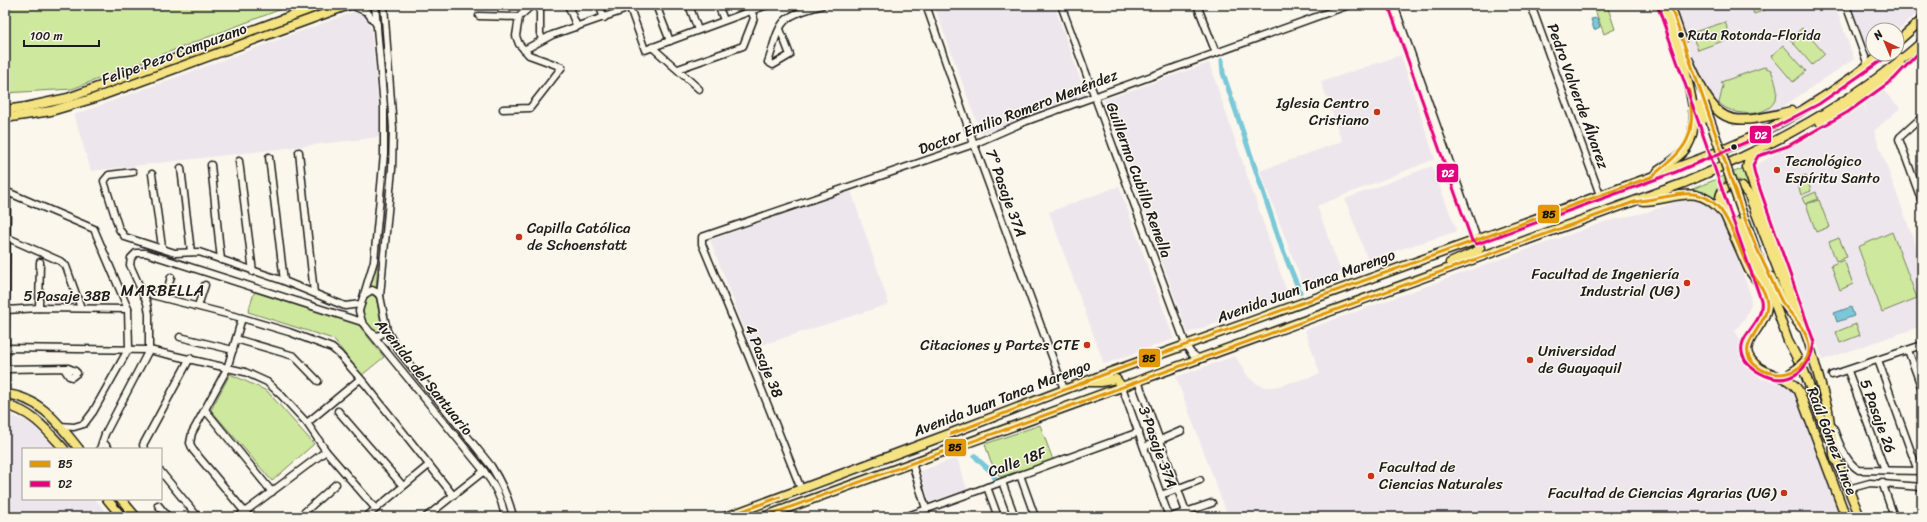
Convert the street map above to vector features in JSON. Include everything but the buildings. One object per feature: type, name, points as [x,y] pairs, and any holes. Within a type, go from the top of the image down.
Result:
[{"type":"main road","name":"Felipe Pezo Campuzano","points":[[5,110],[68,98],[321,5]]},
{"type":"main road","name":"Felipe Pezo Campuzano","points":[[5,118],[51,110],[95,98],[350,5]]},
{"type":"main road","points":[[1664,5],[1686,61],[1704,94],[1712,105],[1729,118],[1743,121],[1760,119],[1801,109]]},
{"type":"main road","points":[[1651,177],[1680,154],[1686,147],[1691,137],[1693,119],[1686,61],[1670,5]]},
{"type":"main road","points":[[1905,35],[1922,20]]},
{"type":"main road","name":"Avenida Juan Tanca Marengo","points":[[763,517],[1634,202],[1713,171],[1758,150],[1842,103],[1920,48]]},
{"type":"main road","name":"Raúl Gómez Lince","points":[[1686,61],[1749,240],[1788,341],[1804,371],[1835,459],[1860,517]]},
{"type":"main road","name":"Avenida Juan Tanca Marengo","points":[[726,517],[1064,389],[1651,177],[1726,148],[1801,109],[1833,90],[1872,62]]},
{"type":"main road","points":[[1758,150],[1748,163],[1749,173],[1809,341],[1828,410],[1835,459]]},
{"type":"main road","points":[[1762,288],[1746,264],[1724,214],[1720,199],[1722,192],[1730,186],[1742,187],[1749,195],[1790,304],[1809,341],[1805,361],[1798,368],[1789,374],[1774,374]]},
{"type":"main road","points":[[1634,202],[1651,201],[1691,194],[1709,199],[1724,214]]},
{"type":"main road","points":[[1429,275],[1477,251],[1480,248],[1477,239]]},
{"type":"main road","points":[[1749,240],[1782,301],[1802,328]]},
{"type":"main road","points":[[1746,264],[1749,240]]},
{"type":"main road","name":"Raúl Gómez Lince","points":[[1749,240],[1766,299],[1767,311],[1766,317],[1749,340],[1747,352],[1751,361],[1765,371],[1790,381],[1799,391],[1847,517]]},
{"type":"main road","points":[[1083,382],[1101,382],[1116,379],[1122,387]]},
{"type":"main road","points":[[5,394],[22,397],[41,407],[60,426],[78,448]]},
{"type":"main road","points":[[5,405],[18,408],[34,417],[63,448]]},
{"type":"main road","points":[[739,517],[775,503],[786,495]]},
{"type":"main road","points":[[108,500],[122,517]]},
{"type":"main road","points":[[122,500],[136,517]]},
{"type":"street","points":[[350,5],[367,12],[378,27]]},
{"type":"street","name":"Avenida del Santuario","points":[[375,5],[384,107],[384,154],[374,261],[361,304],[360,316],[362,322],[494,484],[500,498],[505,517]]},
{"type":"street","name":"Avenida del Santuario","points":[[384,5],[393,128],[392,169],[380,296],[386,325],[392,341],[406,362],[497,476],[508,496],[513,517]]},
{"type":"street","points":[[503,109],[530,108],[562,66],[536,58],[518,44],[516,36],[519,17],[532,5]]},
{"type":"street","points":[[540,5],[540,33],[542,40]]},
{"type":"street","points":[[568,5],[577,27]]},
{"type":"street","points":[[599,5],[604,18]]},
{"type":"street","points":[[656,5],[670,41]]},
{"type":"street","points":[[689,5],[698,30]]},
{"type":"street","points":[[718,5],[724,20]]},
{"type":"street","points":[[678,69],[743,46],[754,18],[749,5]]},
{"type":"street","points":[[524,50],[542,40],[604,18],[629,6],[645,50],[724,20],[752,12],[767,5]]},
{"type":"street","points":[[780,29],[790,56],[773,65],[768,62],[780,29],[787,18],[822,5]]},
{"type":"street","name":"7° Pasaje 37A","points":[[926,5],[974,144],[1064,389]]},
{"type":"street","name":"Guillermo Cubillo Renella","points":[[1060,5],[1186,345],[1191,353],[1199,359]]},
{"type":"street","points":[[1197,5],[1216,53]]},
{"type":"street","name":"Doctor Emilio Romero Menéndez","points":[[702,244],[702,237],[704,236],[974,144],[1024,122],[1349,5]]},
{"type":"street","points":[[1394,5],[1477,239]]},
{"type":"street","name":"Pedro Valverde Álvarez","points":[[1531,5],[1600,195]]},
{"type":"street","points":[[1846,5],[1868,65]]},
{"type":"street","points":[[479,16],[519,17]]},
{"type":"street","points":[[652,47],[699,89]]},
{"type":"street","points":[[1922,117],[1899,139],[1922,202]]},
{"type":"street","points":[[299,152],[314,293]]},
{"type":"street","points":[[269,157],[284,281]]},
{"type":"street","points":[[239,161],[253,272]]},
{"type":"street","points":[[211,165],[221,260]]},
{"type":"street","points":[[181,168],[192,252]]},
{"type":"street","points":[[133,172],[109,176],[104,181],[119,229],[126,237],[162,247],[175,253],[199,252],[253,272],[284,281],[345,306],[361,304]]},
{"type":"street","points":[[152,174],[162,247]]},
{"type":"street","points":[[5,394],[6,191],[74,221],[90,226],[95,231],[128,309],[129,348],[93,412],[84,424],[74,427],[60,426]]},
{"type":"street","points":[[6,237],[66,266],[81,308]]},
{"type":"street","name":"4 Pasaje 38","points":[[702,244],[801,489]]},
{"type":"street","points":[[100,448],[149,350],[149,314],[147,303],[130,265],[131,258],[136,253],[146,253],[362,322]]},
{"type":"street","points":[[39,308],[40,262]]},
{"type":"street","points":[[165,298],[171,277]]},
{"type":"street","points":[[198,306],[205,285]]},
{"type":"street","points":[[363,297],[366,292],[372,290],[380,296]]},
{"type":"street","points":[[152,296],[198,306],[242,318],[289,332],[332,348],[340,354],[453,495]]},
{"type":"street","name":"5 Pasaje 38B","points":[[6,310],[39,308],[128,309]]},
{"type":"street","points":[[242,318],[228,369],[206,411],[192,433],[190,443],[193,450],[249,517]]},
{"type":"street","points":[[371,332],[377,336],[381,335],[384,332],[386,325]]},
{"type":"street","points":[[180,337],[233,350]]},
{"type":"street","points":[[236,339],[294,356],[318,381]]},
{"type":"street","points":[[1832,375],[1922,345]]},
{"type":"street","points":[[6,348],[129,348],[149,350],[190,358],[228,369],[245,372],[267,382],[307,423],[326,451],[376,508]]},
{"type":"street","points":[[1908,350],[1922,389]]},
{"type":"street","points":[[144,448],[143,445],[190,358]]},
{"type":"street","points":[[1828,410],[1836,436],[1854,467],[1859,470],[1920,471],[1878,360]]},
{"type":"street","points":[[6,369],[65,370]]},
{"type":"street","name":"5 Pasaje 26","points":[[1848,370],[1885,470]]},
{"type":"street","points":[[307,423],[360,379]]},
{"type":"street","points":[[1138,381],[1187,514]]},
{"type":"street","name":"3 Pasaje 37A","points":[[1122,387],[1170,517]]},
{"type":"street","points":[[206,411],[272,492]]},
{"type":"street","points":[[338,412],[403,486]]},
{"type":"street","points":[[1144,447],[1181,431]]},
{"type":"street","name":"Calle 18F","points":[[905,517],[1138,432]]},
{"type":"street","points":[[102,442],[108,448]]},
{"type":"street","points":[[238,517],[244,511],[272,492],[326,451]]},
{"type":"street","points":[[912,463],[926,509]]},
{"type":"street","points":[[366,517],[428,465]]},
{"type":"street","points":[[426,517],[484,471]]},
{"type":"street","points":[[162,473],[198,517]]},
{"type":"street","points":[[1020,475],[1035,517]]},
{"type":"street","points":[[1161,495],[1200,480]]},
{"type":"street","points":[[1002,482],[1015,517]]},
{"type":"street","points":[[1848,489],[1862,484],[1882,482],[1922,487]]},
{"type":"street","points":[[1882,482],[1894,517]]},
{"type":"street","points":[[299,517],[336,484]]},
{"type":"street","points":[[987,487],[998,517]]},
{"type":"street","points":[[1170,517],[1187,514],[1212,503]]},
{"type":"street","points":[[158,505],[168,517]]},
{"type":"shaded area","points":[[934,5],[1054,5],[1086,95],[981,134]]},
{"type":"shaded area","points":[[1673,5],[1835,5],[1854,59],[1775,112],[1763,116],[1735,116],[1725,111],[1710,94],[1692,59]]},
{"type":"shaded area","points":[[1843,5],[1922,5],[1922,9],[1905,24],[1905,22],[1865,22],[1865,58],[1862,60]]},
{"type":"shaded area","points":[[356,11],[365,13],[371,28],[379,109],[380,137],[91,171],[74,115]]},
{"type":"shaded area","points":[[1401,55],[1435,159],[1317,206],[1341,272],[1303,285],[1260,171],[1342,141],[1321,82]]},
{"type":"shaded area","points":[[1209,63],[1289,298],[1188,333],[1104,100]]},
{"type":"shaded area","points":[[1881,88],[1900,108],[1874,131],[1922,263],[1922,326],[1823,360],[1754,175],[1758,164],[1863,103],[1868,116],[1864,102]]},
{"type":"shaded area","points":[[1432,166],[1456,229],[1455,232],[1369,259],[1367,258],[1345,199]]},
{"type":"shaded area","points":[[1119,186],[1174,339],[1104,364],[1049,212]]},
{"type":"shaded area","points":[[851,191],[889,304],[752,348],[710,240]]},
{"type":"shaded area","name":"Universidad de Guayaquil","points":[[1685,199],[1698,199],[1709,203],[1722,215],[1750,293],[1751,305],[1745,318],[1735,331],[1741,341],[1745,363],[1761,378],[1787,386],[1793,391],[1843,517],[1228,517],[1176,377],[1235,356],[1249,378],[1257,384],[1266,387],[1275,387],[1320,374],[1305,330],[1604,222],[1647,212]]},
{"type":"shaded area","points":[[5,413],[32,423],[54,448],[22,448],[22,500],[96,500],[110,517],[5,517]]},
{"type":"shaded area","points":[[957,458],[967,489],[930,502],[920,471]]},
{"type":"green space","points":[[5,5],[292,5],[72,89],[5,93]]},
{"type":"green space","points":[[1607,5],[1615,29],[1604,34],[1595,10]]},
{"type":"green space","points":[[1751,5],[1764,5],[1765,10],[1754,14]]},
{"type":"green space","points":[[1725,22],[1731,38],[1698,50],[1691,33]]},
{"type":"green space","points":[[1802,28],[1825,54],[1812,65],[1790,39]]},
{"type":"green space","points":[[1783,45],[1806,71],[1793,82],[1771,56]]},
{"type":"green space","points":[[1764,67],[1771,70],[1777,88],[1775,100],[1770,107],[1763,111],[1744,113],[1726,108],[1719,103],[1723,86],[1721,82]]},
{"type":"green space","points":[[1744,168],[1752,195],[1746,184],[1739,180],[1727,180],[1720,184],[1717,189],[1716,200],[1699,191],[1690,190]]},
{"type":"green space","points":[[1806,175],[1811,191],[1801,195],[1796,178]]},
{"type":"green space","points":[[1816,192],[1818,199],[1805,204],[1802,198]]},
{"type":"green space","points":[[1819,200],[1829,227],[1816,232],[1806,204]]},
{"type":"green space","points":[[1892,232],[1917,298],[1882,312],[1858,247]]},
{"type":"green space","points":[[1839,238],[1847,257],[1836,261],[1829,242]]},
{"type":"green space","points":[[1844,260],[1853,284],[1840,290],[1831,265]]},
{"type":"green space","points":[[378,262],[376,289],[369,288]]},
{"type":"green space","points":[[255,290],[357,323],[384,357],[362,375],[333,339],[248,312]]},
{"type":"green space","points":[[370,294],[376,297],[382,328],[379,333],[369,327],[364,316],[364,304],[366,298]]},
{"type":"green space","points":[[1856,324],[1860,335],[1840,343],[1836,332]]},
{"type":"green space","points":[[230,374],[267,391],[314,444],[272,481],[211,410]]},
{"type":"green space","points":[[1040,425],[1053,460],[1000,477],[990,460],[985,444]]},
{"type":"water","points":[[1597,18],[1600,27],[1594,30],[1591,19]]},
{"type":"water","points":[[1851,307],[1854,316],[1837,322],[1834,313]]},
{"type":"waterway","points":[[1222,60],[1223,73],[1282,248],[1300,292]]},
{"type":"waterway","points":[[975,456],[992,473],[996,481]]},
{"type":"transit line","name":"B5","points":[[763,517],[1634,202],[1683,194],[1697,195],[1708,199],[1717,206],[1730,226],[1748,266],[1762,288],[1767,305],[1766,313],[1749,343],[1749,358],[1755,365],[1769,373],[1783,374],[1795,370],[1807,357],[1809,351],[1807,338],[1800,325],[1782,302],[1753,239],[1670,5]]},
{"type":"transit line","name":"D2","points":[[1389,7],[1472,241],[1477,244],[1676,172],[1749,141],[1819,104],[1879,62]]},
{"type":"transit line","name":"D2","points":[[1658,7],[1761,300],[1759,317],[1746,335],[1743,342],[1743,356],[1754,370],[1779,379],[1788,378],[1802,369],[1808,362],[1812,353],[1814,342],[1755,175],[1753,165],[1758,156],[1788,146],[1848,112],[1894,79],[1922,49]]},
{"type":"transit line","name":"B5","points":[[951,434],[1108,373],[1651,177],[1682,149],[1687,140],[1690,131],[1691,119],[1689,89]]},
{"type":"transit line","name":"B5","points":[[726,517],[780,497]]},
{"type":"place","name":"Ruta Rotonda-Florida","points":[[1681,35]]},
{"type":"place","name":"Iglesia Centro Cristiano","points":[[1377,112]]},
{"type":"place","name":"Tecnológico Espíritu Santo","points":[[1777,170]]},
{"type":"place","name":"Capilla Católica de Schoenstatt","points":[[519,237]]},
{"type":"place","name":"Facultad de Ingeniería Industrial (UG)","points":[[1687,283]]},
{"type":"place","name":"Citaciones y Partes CTE","points":[[1087,345]]},
{"type":"place","name":"Universidad de Guayaquil","points":[[1530,360]]},
{"type":"place","name":"Facultad de Ciencias Naturales","points":[[1371,476]]},
{"type":"place","name":"Facultad de Ciencias Agrarias (UG)","points":[[1784,493]]},
{"type":"district","name":"MARBELLA","points":[[163,290]]}]
